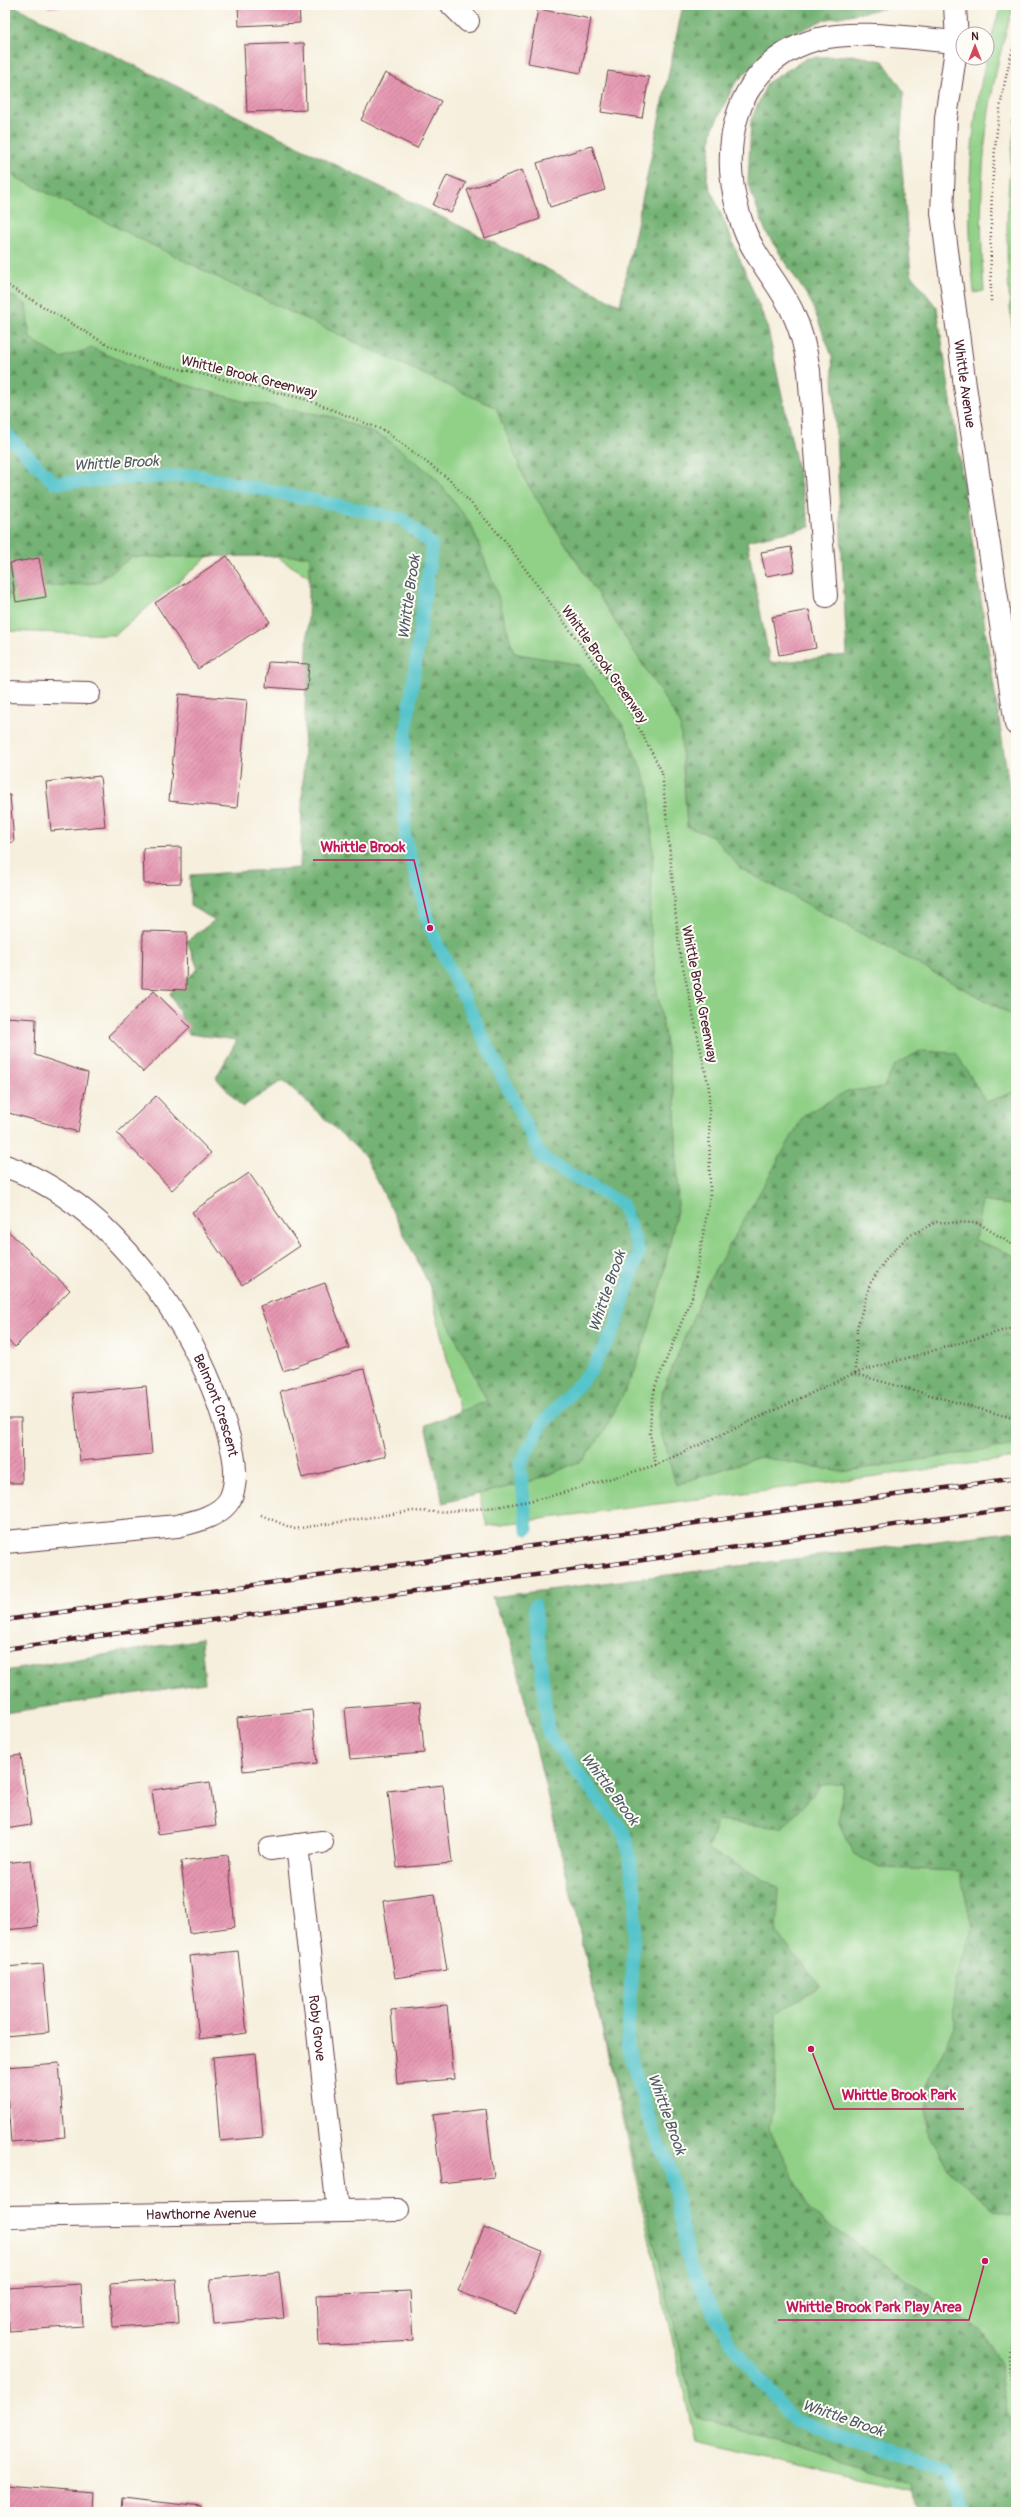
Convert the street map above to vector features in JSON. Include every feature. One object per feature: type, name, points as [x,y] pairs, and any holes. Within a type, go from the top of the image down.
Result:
[{"type":"street","points":[[452,5],[468,21]]},
{"type":"street","name":"Whittle Avenue","points":[[955,5],[956,26]]},
{"type":"street","name":"Whittle Avenue","points":[[963,26],[970,5]]},
{"type":"street","points":[[826,596],[811,386],[804,340],[793,312],[745,232],[736,208],[730,180],[730,154],[733,126],[742,100],[758,75],[789,50],[818,39],[846,35],[955,42]]},
{"type":"street","name":"Whittle Avenue","points":[[955,56],[946,118],[942,213],[965,386],[1016,724]]},
{"type":"street","points":[[5,691],[89,693]]},
{"type":"street","name":"Belmont Crescent","points":[[5,1166],[30,1174],[63,1193],[100,1224],[133,1259],[161,1295],[185,1332],[221,1407],[235,1466],[234,1484],[229,1500]]},
{"type":"street","points":[[5,1542],[177,1526],[198,1521],[216,1512],[229,1500]]},
{"type":"street","points":[[270,1849],[322,1842]]},
{"type":"street","name":"Roby Grove","points":[[297,1845],[338,2211]]},
{"type":"street","name":"Hawthorne Avenue","points":[[5,2216],[398,2210]]},
{"type":"path","points":[[991,302],[990,208],[998,118],[1016,38]]},
{"type":"path","name":"Whittle Brook Greenway","points":[[5,284],[106,344],[139,359],[308,400],[385,431],[450,480],[504,540],[631,713],[662,772],[679,948],[709,1088],[710,1196],[692,1297],[655,1387],[652,1402],[650,1433],[656,1465]]},
{"type":"path","points":[[854,1373],[857,1328],[870,1284],[886,1259],[907,1237],[936,1222],[978,1223],[1016,1247]]},
{"type":"path","points":[[229,1500],[294,1529],[412,1511],[438,1512],[497,1507],[548,1497],[656,1465],[854,1373],[1016,1326]]},
{"type":"path","points":[[854,1373],[1016,1419]]},
{"type":"path","points":[[1016,2325],[1009,2364],[1009,2379],[1016,2406]]},
{"type":"green space","points":[[5,5],[12,5],[620,305],[683,5],[890,5],[886,8],[823,20],[775,43],[734,85],[712,130],[707,180],[767,325],[810,527],[747,541],[770,663],[847,655],[832,356],[811,302],[766,232],[748,184],[751,120],[767,83],[807,58],[852,55],[883,61],[904,92],[900,145],[911,274],[937,308],[1009,786],[1016,839],[1016,1017],[740,868],[713,836],[687,827],[680,723],[526,482],[496,408],[231,284],[5,172]]},
{"type":"green space","points":[[1001,5],[1014,5],[995,76],[989,111],[982,182],[981,218],[984,291],[974,293],[970,218],[972,147],[976,112],[985,66],[995,66],[995,27]]},
{"type":"green space","points":[[5,34],[651,347],[727,770],[1016,933],[1016,1458],[487,1526],[343,924],[384,624],[237,532],[115,635],[5,631]]},
{"type":"green space","points":[[1016,119],[1016,356],[1009,297],[1007,238],[1009,178]]},
{"type":"green space","points":[[5,292],[26,304],[30,338],[61,358],[92,348],[158,377],[246,402],[334,417],[385,438],[435,477],[471,524],[497,593],[514,653],[580,665],[624,727],[649,788],[653,855],[650,923],[657,989],[675,1098],[678,1205],[658,1298],[635,1371],[605,1430],[583,1460],[536,1480],[443,1503],[425,1425],[487,1401],[365,1156],[283,1080],[242,1107],[216,1078],[237,1040],[189,1034],[170,993],[198,969],[187,941],[215,920],[190,906],[190,875],[300,868],[310,556],[132,557],[97,583],[12,589],[5,605]]},
{"type":"green space","points":[[920,1051],[956,1053],[986,1102],[1016,1091],[1016,1206],[982,1201],[975,1240],[1016,1256],[1016,1445],[842,1472],[760,1457],[676,1485],[658,1422],[663,1390],[705,1288],[804,1115],[847,1091],[883,1088],[895,1065]]},
{"type":"green space","points":[[1016,1531],[1016,2216],[994,2209],[950,2172],[927,2131],[927,2083],[955,2027],[954,1985],[972,1929],[960,1871],[880,1868],[854,1854],[839,1821],[843,1784],[822,1785],[782,1828],[717,1821],[708,1849],[779,1888],[777,1934],[821,1986],[776,2014],[776,2085],[769,2129],[811,2212],[983,2333],[1000,2364],[1007,2409],[1016,2434],[1016,2512],[919,2512],[907,2481],[695,2416],[511,1642],[492,1597]]},
{"type":"green space","points":[[1016,1589],[1016,2512],[695,2441],[518,1657]]},
{"type":"green space","points":[[201,1639],[205,1683],[5,1713],[5,1671]]},
{"type":"building","points":[[48,5],[70,5],[70,6],[48,8]]},
{"type":"building","points":[[238,5],[299,5],[300,23],[239,26]]},
{"type":"building","points":[[575,5],[593,5],[592,9]]},
{"type":"building","points":[[538,9],[591,19],[581,73],[528,63]]},
{"type":"building","points":[[304,43],[306,110],[247,112],[244,45]]},
{"type":"building","points":[[608,71],[649,77],[642,118],[601,112]]},
{"type":"building","points":[[385,73],[441,101],[417,148],[361,120]]},
{"type":"building","points":[[592,146],[605,190],[550,207],[537,163]]},
{"type":"building","points":[[522,170],[540,219],[485,238],[467,190]]},
{"type":"building","points":[[447,175],[466,183],[451,213],[433,205]]},
{"type":"building","points":[[791,547],[795,571],[766,576],[761,552]]},
{"type":"building","points":[[227,556],[270,622],[198,669],[155,603]]},
{"type":"building","points":[[39,558],[46,597],[16,602],[10,563]]},
{"type":"building","points":[[809,610],[816,648],[779,655],[772,617]]},
{"type":"building","points":[[268,662],[309,664],[307,690],[266,687]]},
{"type":"building","points":[[179,694],[247,700],[237,808],[169,801]]},
{"type":"building","points":[[100,776],[105,826],[51,831],[46,782]]},
{"type":"building","points":[[5,795],[10,795],[14,842],[5,843]]},
{"type":"building","points":[[181,847],[181,883],[144,884],[143,848]]},
{"type":"building","points":[[143,931],[187,932],[186,990],[142,988]]},
{"type":"building","points":[[154,991],[190,1027],[143,1072],[108,1036]]},
{"type":"building","points":[[5,1017],[36,1019],[35,1055],[88,1073],[78,1132],[5,1112]]},
{"type":"building","points":[[156,1096],[211,1153],[172,1190],[117,1133]]},
{"type":"building","points":[[249,1173],[300,1246],[242,1285],[192,1212]]},
{"type":"building","points":[[5,1228],[70,1290],[15,1347],[5,1338]]},
{"type":"building","points":[[325,1283],[349,1348],[283,1371],[260,1306]]},
{"type":"building","points":[[364,1369],[386,1456],[302,1478],[280,1391]]},
{"type":"building","points":[[146,1386],[152,1454],[80,1461],[73,1393]]},
{"type":"building","points":[[5,1418],[21,1418],[22,1483],[5,1483]]},
{"type":"building","points":[[420,1702],[424,1753],[350,1759],[345,1708]]},
{"type":"building","points":[[312,1710],[317,1763],[243,1771],[237,1718]]},
{"type":"building","points":[[21,1755],[31,1825],[5,1829],[5,1757]]},
{"type":"building","points":[[210,1782],[216,1826],[158,1834],[152,1790]]},
{"type":"building","points":[[443,1785],[452,1863],[397,1868],[388,1791]]},
{"type":"building","points":[[228,1855],[235,1927],[189,1933],[181,1861]]},
{"type":"building","points":[[31,1860],[38,1927],[5,1930],[5,1863]]},
{"type":"building","points":[[435,1894],[447,1970],[395,1978],[383,1901]]},
{"type":"building","points":[[238,1951],[247,2033],[199,2039],[190,1956]]},
{"type":"building","points":[[43,1964],[49,2032],[5,2036],[5,1967]]},
{"type":"building","points":[[447,2005],[454,2079],[397,2084],[391,2010]]},
{"type":"building","points":[[256,2053],[263,2137],[220,2141],[213,2057]]},
{"type":"building","points":[[59,2063],[65,2137],[11,2142],[5,2067]]},
{"type":"building","points":[[486,2109],[494,2177],[441,2183],[433,2115]]},
{"type":"building","points":[[484,2227],[542,2251],[516,2314],[458,2291]]},
{"type":"building","points":[[279,2272],[284,2318],[214,2324],[210,2279]]},
{"type":"building","points":[[176,2279],[179,2323],[113,2327],[110,2284]]},
{"type":"building","points":[[81,2284],[83,2326],[9,2331],[7,2288]]},
{"type":"building","points":[[410,2291],[413,2341],[319,2346],[317,2295]]},
{"type":"building","points":[[5,2485],[93,2492],[92,2512],[5,2512]]},
{"type":"building","points":[[123,2498],[202,2507],[201,2512],[122,2512]]},
{"type":"waterway","name":"Whittle Brook","points":[[5,432],[54,483],[195,475],[402,519],[432,545],[403,753],[405,837],[430,928],[542,1158],[622,1204],[639,1251],[615,1328],[591,1371],[542,1424],[520,1464],[527,1529]]},
{"type":"waterway","name":"Whittle Brook","points":[[535,1606],[548,1733],[626,1836],[636,1899],[627,2046],[651,2125],[671,2171],[689,2264],[731,2344],[794,2421],[946,2469],[965,2512]]},
{"type":"railway","points":[[5,1620],[1016,1478]]},
{"type":"railway","points":[[5,1649],[1016,1508]]},
{"type":"place","name":"Whittle Brook","points":[[430,928]]},
{"type":"place","name":"Whittle Brook Park","points":[[811,2049]]},
{"type":"place","name":"Whittle Brook Park Play Area","points":[[985,2261]]}]
